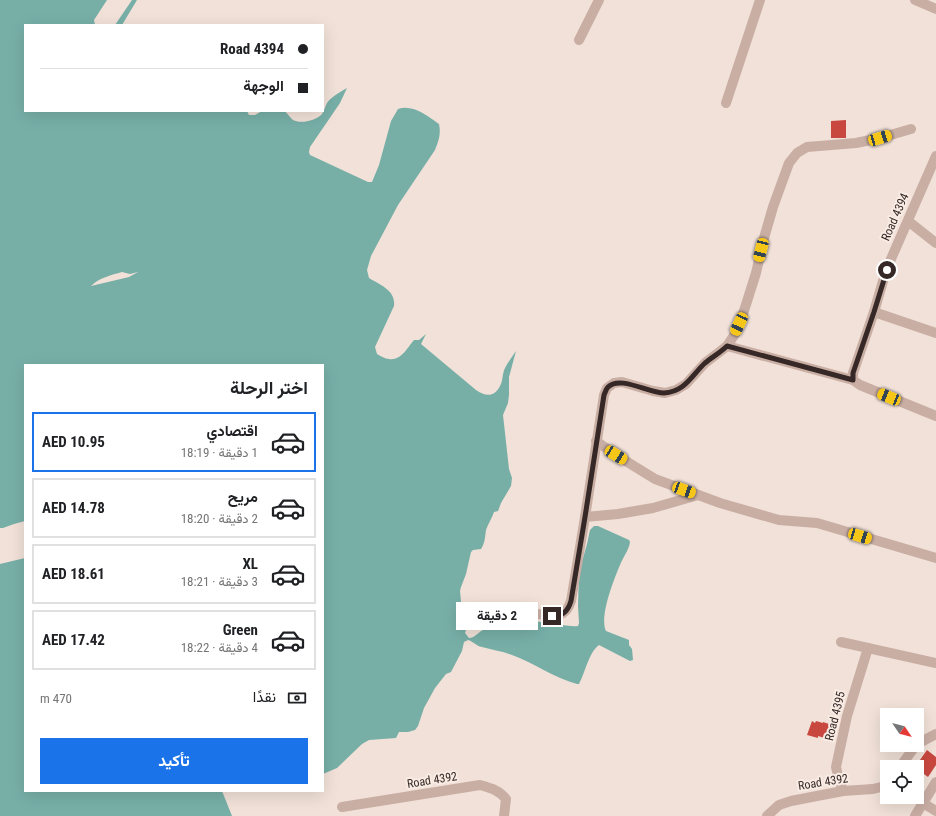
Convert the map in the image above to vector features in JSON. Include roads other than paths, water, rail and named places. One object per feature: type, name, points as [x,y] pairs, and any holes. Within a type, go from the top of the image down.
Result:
[{"type":"street","points":[[579,40],[599,0]]},
{"type":"street","points":[[726,103],[760,0]]},
{"type":"street","points":[[915,0],[936,9]]},
{"type":"street","points":[[495,610],[558,616],[564,613],[569,607],[585,517],[596,441],[604,395],[607,388],[614,383],[622,382],[665,393],[676,390],[686,384],[705,363],[727,346],[743,314],[754,281],[773,207],[792,157],[796,153],[808,147],[856,143],[880,138],[911,128]]},
{"type":"street","name":"Road 4394","points":[[853,380],[853,373],[891,259],[936,156]]},
{"type":"street","points":[[908,221],[936,243]]},
{"type":"street","points":[[874,312],[936,333]]},
{"type":"street","points":[[727,346],[853,380],[860,385],[936,416]]},
{"type":"street","points":[[596,441],[655,479],[720,503],[779,520],[817,523],[936,558]]},
{"type":"street","points":[[585,517],[618,514],[653,508],[698,495]]},
{"type":"street","points":[[841,642],[936,663]]},
{"type":"street","name":"Road 4395","points":[[844,791],[836,767],[847,716],[868,648]]},
{"type":"street","points":[[924,741],[936,734]]},
{"type":"street","name":"Road 4392","points":[[342,807],[480,785],[491,788],[503,795],[506,799],[504,816]]},
{"type":"street","points":[[924,802],[935,786]]},
{"type":"street","name":"Road 4392","points":[[767,816],[779,805],[791,800],[844,791],[873,790],[880,788]]},
{"type":"street","points":[[915,816],[922,804]]},
{"type":"street","points":[[924,804],[936,811]]},
{"type":"water","points":[[0,0],[107,0],[94,20],[95,24],[24,24],[24,112],[248,112],[249,115],[255,115],[260,112],[286,112],[293,120],[304,122],[312,120],[323,113],[327,103],[347,88],[340,103],[310,147],[309,152],[310,155],[368,182],[372,182],[379,165],[391,121],[398,109],[414,109],[425,114],[439,124],[440,131],[435,150],[398,205],[371,256],[367,270],[369,278],[390,292],[394,300],[394,306],[375,347],[377,354],[388,359],[397,358],[414,340],[419,340],[426,334],[421,344],[476,390],[483,394],[489,395],[498,390],[502,382],[505,368],[516,351],[509,377],[508,403],[503,415],[509,469],[512,478],[511,486],[498,511],[494,512],[486,530],[481,549],[473,550],[471,552],[460,591],[463,622],[466,630],[465,633],[469,638],[471,638],[483,630],[492,627],[502,624],[522,622],[541,622],[578,626],[579,572],[590,530],[594,526],[598,526],[629,540],[630,542],[611,588],[604,617],[604,625],[606,631],[629,640],[633,660],[630,661],[599,645],[592,652],[579,684],[577,684],[560,678],[512,655],[480,646],[468,640],[464,642],[462,651],[451,672],[446,674],[435,688],[424,708],[418,726],[415,730],[399,732],[396,738],[369,740],[362,744],[337,768],[324,774],[324,364],[24,364],[24,521],[0,528]],"holes":[[[122,272],[130,274],[138,272],[129,277],[91,286],[101,279],[114,274]]]},
{"type":"water","points":[[132,0],[137,0],[123,24],[116,24]]},
{"type":"water","points":[[24,558],[24,792],[222,792],[232,816],[0,816],[0,564]]}]
